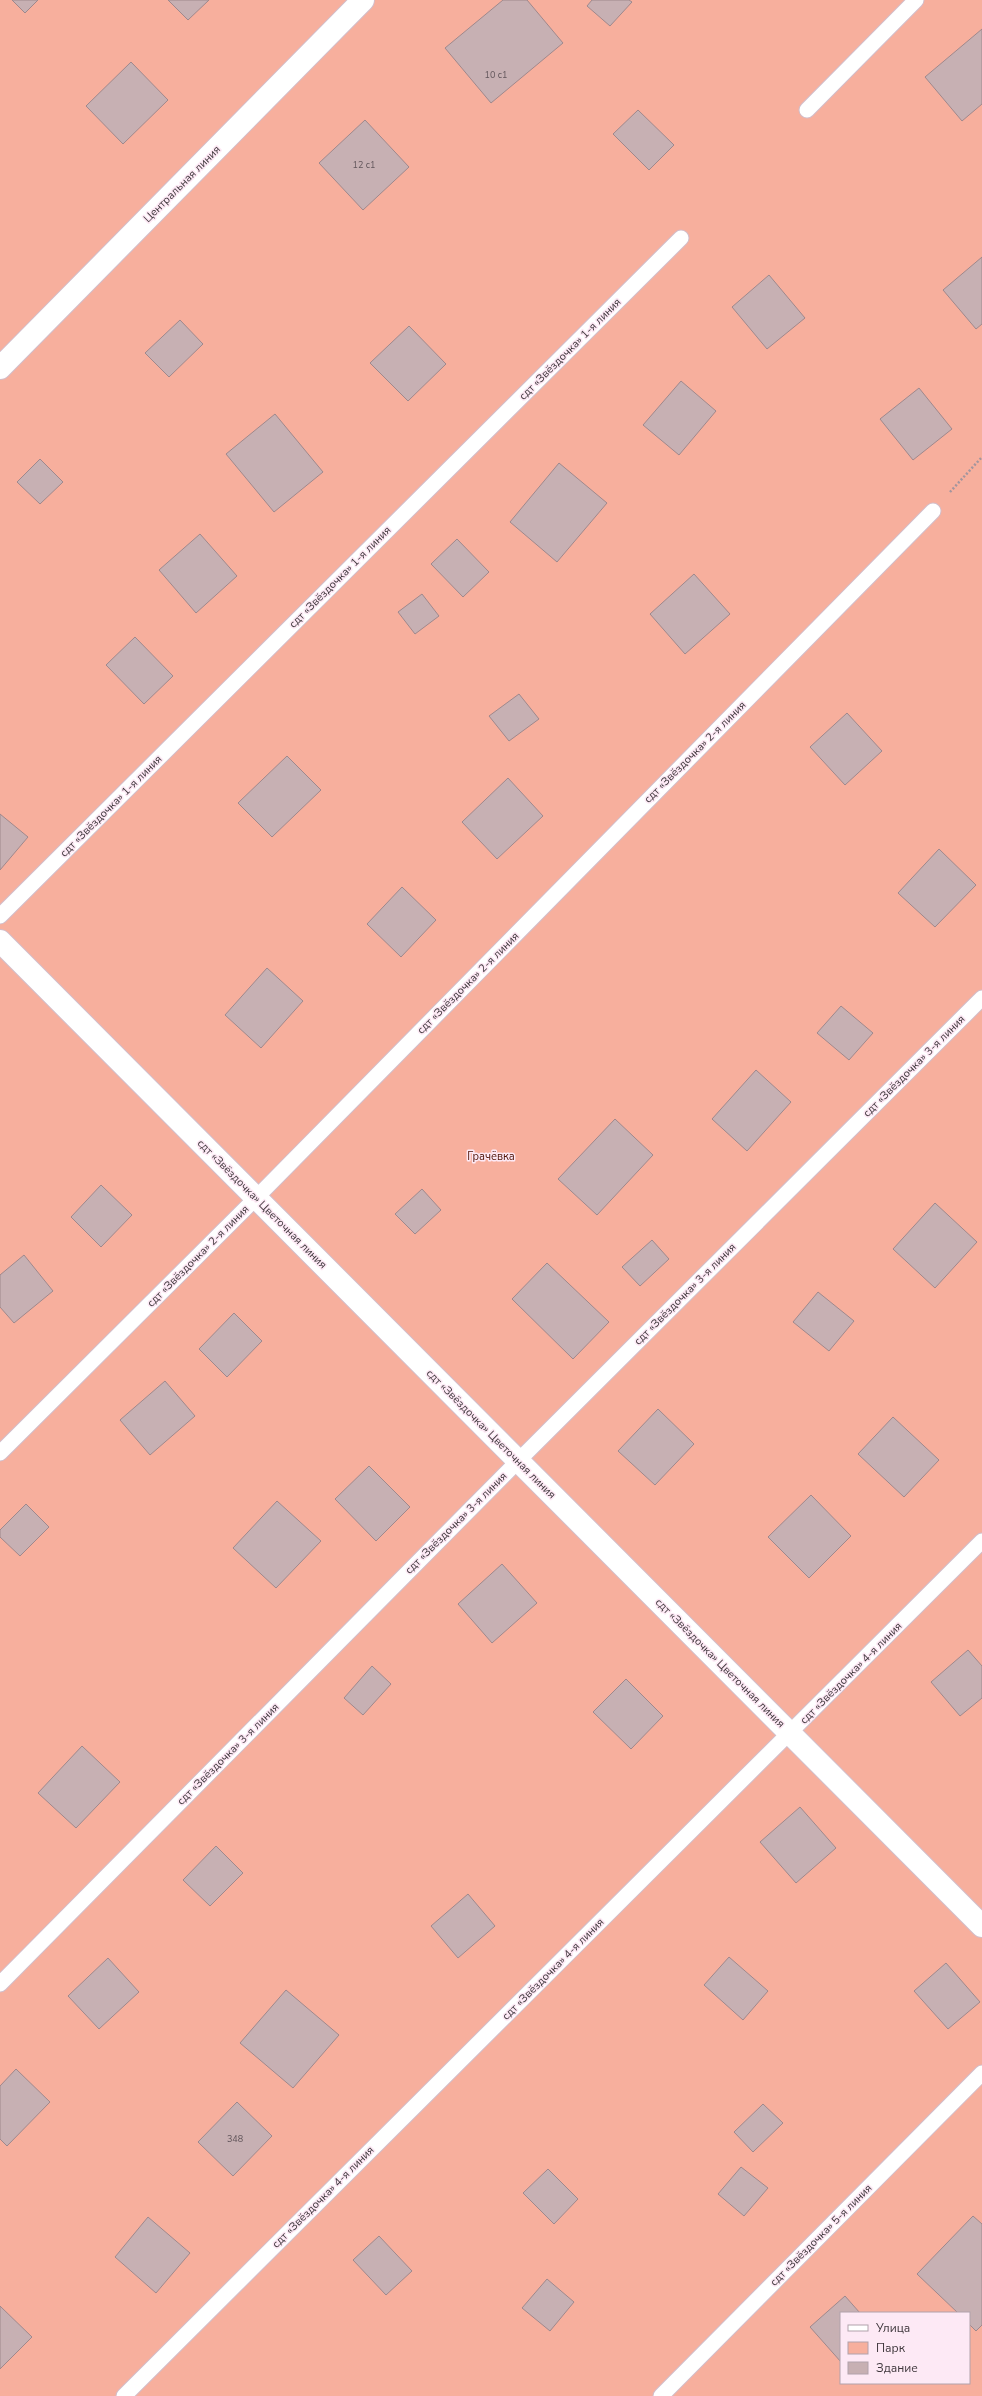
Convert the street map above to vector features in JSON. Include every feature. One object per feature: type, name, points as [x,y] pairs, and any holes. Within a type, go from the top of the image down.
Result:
[{"type":"street","name":"Центральная линия","points":[[0,368],[363,0]]},
{"type":"street","name":"сдт «Звёздочка» Цветочная линия","points":[[0,941],[982,1926]]},
{"type":"lane","points":[[807,110],[916,0]]},
{"type":"lane","name":"сдт «Звёздочка» 1-я линия","points":[[0,916],[681,238]]},
{"type":"lane","name":"сдт «Звёздочка» 2-я линия","points":[[0,1453],[256,1198],[933,510]]},
{"type":"lane","name":"сдт «Звёздочка» 3-я линия","points":[[0,1984],[518,1461],[982,998]]},
{"type":"lane","name":"сдт «Звёздочка» 4-я линия","points":[[124,2396],[982,1542]]},
{"type":"lane","name":"сдт «Звёздочка» 5-я линия","points":[[661,2396],[982,2073]]},
{"type":"path","points":[[933,510],[982,457]]},
{"type":"green space","name":"Грачёвка","points":[[0,0],[982,0],[982,2396],[0,2396]]},
{"type":"building","points":[[12,0],[38,0],[25,13]]},
{"type":"building","points":[[168,0],[209,0],[188,20]]},
{"type":"building","points":[[503,0],[527,0],[563,43],[491,103],[445,48]]},
{"type":"building","points":[[592,0],[629,0],[632,2],[610,26],[587,6]]},
{"type":"building","points":[[982,29],[982,104],[962,121],[925,77]]},
{"type":"building","points":[[131,62],[168,100],[123,144],[86,106]]},
{"type":"building","points":[[638,110],[674,145],[649,170],[613,134]]},
{"type":"building","points":[[365,120],[409,167],[363,210],[319,163]]},
{"type":"building","points":[[982,257],[982,324],[976,329],[943,290]]},
{"type":"building","points":[[769,275],[805,318],[767,349],[732,307]]},
{"type":"building","points":[[180,320],[203,344],[169,377],[145,353]]},
{"type":"building","points":[[409,326],[446,364],[408,401],[370,363]]},
{"type":"building","points":[[681,381],[716,411],[679,455],[643,425]]},
{"type":"building","points":[[919,388],[952,429],[913,460],[880,419]]},
{"type":"building","points":[[275,414],[323,472],[274,512],[226,454]]},
{"type":"building","points":[[40,459],[63,482],[40,504],[17,482]]},
{"type":"building","points":[[559,463],[607,503],[557,562],[510,522]]},
{"type":"building","points":[[200,534],[237,576],[196,613],[159,570]]},
{"type":"building","points":[[457,539],[489,572],[463,597],[431,564]]},
{"type":"building","points":[[694,574],[730,614],[685,654],[650,614]]},
{"type":"building","points":[[422,594],[439,616],[415,634],[398,612]]},
{"type":"building","points":[[135,637],[173,676],[144,704],[106,665]]},
{"type":"building","points":[[519,694],[539,719],[509,741],[489,716]]},
{"type":"building","points":[[847,713],[882,751],[845,785],[810,747]]},
{"type":"building","points":[[287,756],[321,790],[272,837],[238,803]]},
{"type":"building","points":[[508,778],[543,816],[497,859],[462,822]]},
{"type":"building","points":[[0,814],[28,837],[0,870]]},
{"type":"building","points":[[939,849],[976,885],[935,927],[898,893]]},
{"type":"building","points":[[402,887],[436,920],[401,957],[367,924]]},
{"type":"building","points":[[267,968],[303,1001],[261,1048],[225,1015]]},
{"type":"building","points":[[841,1006],[873,1033],[849,1060],[817,1033]]},
{"type":"building","points":[[756,1070],[791,1102],[747,1151],[712,1119]]},
{"type":"building","points":[[615,1119],[653,1155],[597,1215],[558,1179]]},
{"type":"building","points":[[101,1185],[132,1215],[101,1247],[71,1217]]},
{"type":"building","points":[[422,1189],[441,1210],[415,1234],[395,1214]]},
{"type":"building","points":[[935,1203],[977,1242],[935,1288],[893,1249]]},
{"type":"building","points":[[652,1240],[669,1259],[640,1286],[622,1267]]},
{"type":"building","points":[[24,1255],[53,1291],[14,1323],[0,1307],[0,1275]]},
{"type":"building","points":[[547,1263],[609,1322],[573,1359],[512,1299]]},
{"type":"building","points":[[818,1292],[854,1321],[829,1351],[793,1322]]},
{"type":"building","points":[[234,1313],[262,1341],[227,1377],[199,1349]]},
{"type":"building","points":[[165,1381],[195,1416],[150,1455],[120,1420]]},
{"type":"building","points":[[658,1409],[694,1444],[655,1485],[618,1451]]},
{"type":"building","points":[[893,1417],[939,1460],[904,1497],[858,1454]]},
{"type":"building","points":[[369,1466],[410,1507],[376,1541],[335,1499]]},
{"type":"building","points":[[811,1495],[851,1536],[809,1578],[768,1537]]},
{"type":"building","points":[[277,1501],[321,1541],[276,1588],[233,1548]]},
{"type":"building","points":[[26,1504],[49,1527],[20,1556],[0,1537],[0,1530]]},
{"type":"building","points":[[502,1564],[537,1603],[492,1643],[458,1604]]},
{"type":"building","points":[[968,1650],[982,1666],[982,1698],[960,1716],[931,1682]]},
{"type":"building","points":[[372,1666],[391,1684],[363,1715],[344,1698]]},
{"type":"building","points":[[626,1679],[663,1716],[631,1749],[593,1712]]},
{"type":"building","points":[[82,1746],[120,1782],[76,1828],[38,1793]]},
{"type":"building","points":[[800,1807],[836,1848],[796,1883],[760,1842]]},
{"type":"building","points":[[216,1846],[243,1873],[210,1906],[183,1880]]},
{"type":"building","points":[[468,1894],[495,1926],[458,1958],[431,1926]]},
{"type":"building","points":[[729,1957],[768,1991],[743,2020],[704,1985]]},
{"type":"building","points":[[108,1958],[139,1992],[99,2029],[68,1996]]},
{"type":"building","points":[[946,1963],[980,2002],[948,2029],[914,1991]]},
{"type":"building","points":[[286,1990],[339,2035],[293,2088],[240,2043]]},
{"type":"building","points":[[16,2069],[50,2102],[7,2146],[0,2139],[0,2086]]},
{"type":"building","points":[[237,2102],[272,2136],[233,2176],[198,2142]]},
{"type":"building","points":[[763,2104],[783,2123],[753,2152],[734,2132]]},
{"type":"building","points":[[741,2167],[768,2188],[744,2216],[718,2194]]},
{"type":"building","points":[[548,2169],[578,2199],[554,2224],[523,2193]]},
{"type":"building","points":[[973,2216],[982,2224],[982,2325],[976,2331],[970,2325],[970,2312],[957,2312],[917,2274]]},
{"type":"building","points":[[148,2217],[190,2253],[156,2293],[115,2257]]},
{"type":"building","points":[[379,2236],[412,2271],[386,2295],[353,2260]]},
{"type":"building","points":[[547,2279],[574,2302],[550,2331],[522,2308]]},
{"type":"building","points":[[845,2296],[859,2312],[840,2312],[840,2361],[810,2327]]},
{"type":"building","points":[[0,2306],[32,2337],[0,2369]]}]
